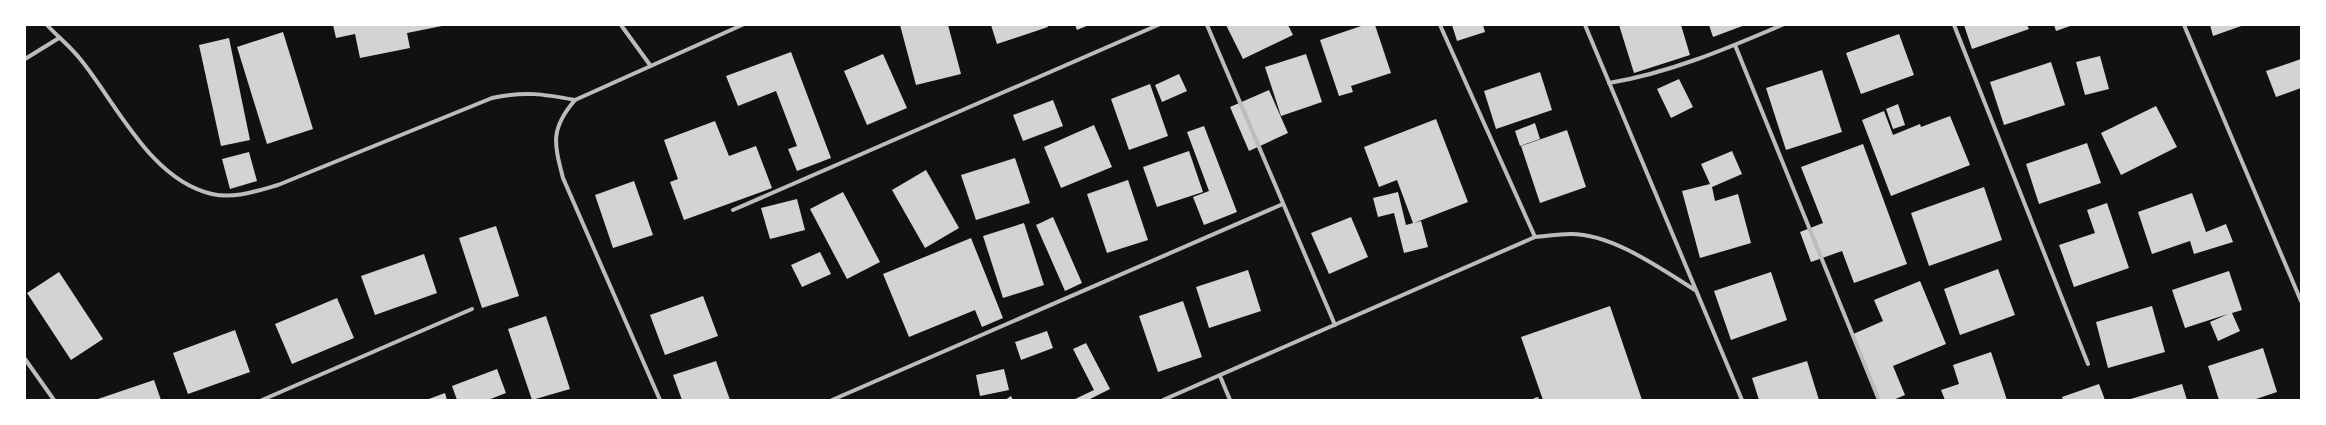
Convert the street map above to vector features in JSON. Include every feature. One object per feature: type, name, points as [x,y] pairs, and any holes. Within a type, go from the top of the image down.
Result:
[{"type":"street","points":[[47,25],[80,59],[155,161],[179,181],[213,194],[246,195],[278,185],[492,98],[517,93],[575,100]]},
{"type":"street","points":[[620,25],[650,65]]},
{"type":"street","points":[[660,400],[563,178],[555,145],[556,130],[563,114],[575,100],[650,65],[742,25]]},
{"type":"street","points":[[733,210],[1158,25]]},
{"type":"street","points":[[1207,25],[1335,325]]},
{"type":"street","points":[[1440,25],[1535,237]]},
{"type":"street","points":[[1585,25],[1742,400]]},
{"type":"street","points":[[1608,83],[1640,78],[1735,45],[1782,25]]},
{"type":"street","points":[[1954,25],[2088,364]]},
{"type":"street","points":[[2184,25],[2301,300]]},
{"type":"street","points":[[25,60],[60,38]]},
{"type":"street","points":[[1735,45],[1880,400]]},
{"type":"street","points":[[832,400],[1283,204]]},
{"type":"street","points":[[1162,400],[1220,376],[1535,237],[1573,234],[1602,240],[1642,258],[1695,290]]},
{"type":"street","points":[[262,400],[472,309]]},
{"type":"street","points":[[25,359],[54,400]]},
{"type":"street","points":[[1220,376],[1230,400]]},
{"type":"building","points":[[333,25],[442,26],[407,33],[410,48],[360,58],[355,34],[336,38]]},
{"type":"building","points":[[900,25],[948,25],[961,74],[916,85]]},
{"type":"building","points":[[991,25],[1047,25],[1048,27],[997,44]]},
{"type":"building","points":[[1075,25],[1089,25],[1077,30]]},
{"type":"building","points":[[1226,25],[1288,25],[1293,35],[1243,59]]},
{"type":"building","points":[[1364,25],[1375,25],[1391,73],[1351,86],[1353,92],[1339,96],[1320,40]]},
{"type":"building","points":[[1452,25],[1483,25],[1485,32],[1457,41]]},
{"type":"building","points":[[1619,25],[1681,25],[1690,55],[1634,73]]},
{"type":"building","points":[[1709,25],[1745,25],[1713,37]]},
{"type":"building","points":[[1964,25],[2027,25],[2029,29],[1972,49]]},
{"type":"building","points":[[2054,25],[2073,25],[2056,31]]},
{"type":"building","points":[[2210,25],[2244,25],[2213,36]]},
{"type":"building","points":[[283,32],[313,129],[267,144],[237,47]]},
{"type":"building","points":[[1899,34],[1914,75],[1861,94],[1846,53]]},
{"type":"building","points":[[229,38],[250,140],[221,146],[199,45]]},
{"type":"building","points":[[791,52],[831,158],[797,171],[788,149],[797,146],[776,91],[738,106],[726,76]]},
{"type":"building","points":[[883,54],[907,108],[867,125],[844,71]]},
{"type":"building","points":[[1306,54],[1322,102],[1281,116],[1265,67]]},
{"type":"building","points":[[2100,56],[2109,89],[2085,95],[2076,62]]},
{"type":"building","points":[[2301,59],[2301,88],[2276,97],[2266,71]]},
{"type":"building","points":[[2051,62],[2065,105],[2004,125],[1990,82]]},
{"type":"building","points":[[1822,70],[1842,132],[1786,150],[1766,88]]},
{"type":"building","points":[[1540,72],[1552,110],[1496,129],[1484,91]]},
{"type":"building","points":[[1179,74],[1187,91],[1162,102],[1155,85]]},
{"type":"building","points":[[1679,79],[1693,107],[1671,118],[1657,89]]},
{"type":"building","points":[[1150,84],[1168,136],[1129,150],[1111,99]]},
{"type":"building","points":[[1269,90],[1288,133],[1249,151],[1230,107]]},
{"type":"building","points":[[1053,100],[1063,126],[1023,141],[1013,115]]},
{"type":"building","points":[[1898,104],[1905,125],[1893,129],[1886,109]]},
{"type":"building","points":[[2156,106],[2177,147],[2121,175],[2101,133]]},
{"type":"building","points":[[1884,111],[1893,135],[1920,124],[1921,127],[1950,116],[1970,165],[1891,196],[1862,120]]},
{"type":"building","points":[[1436,119],[1468,202],[1414,223],[1421,221],[1428,247],[1404,253],[1394,213],[1378,217],[1373,198],[1398,192],[1406,225],[1413,223],[1397,180],[1379,187],[1364,147]]},
{"type":"building","points":[[715,121],[729,156],[756,146],[772,188],[684,220],[670,182],[678,179],[664,140]]},
{"type":"building","points":[[1535,123],[1540,139],[1520,146],[1515,131]]},
{"type":"building","points":[[1094,125],[1112,167],[1061,188],[1044,147]]},
{"type":"building","points":[[1204,126],[1237,212],[1204,225],[1193,197],[1209,191],[1187,132]]},
{"type":"building","points":[[1567,130],[1586,187],[1540,203],[1521,146]]},
{"type":"building","points":[[2087,143],[2101,183],[2039,204],[2026,164]]},
{"type":"building","points":[[1863,144],[1907,264],[1854,283],[1842,251],[1811,262],[1800,232],[1823,223],[1801,167]]},
{"type":"building","points":[[1189,151],[1203,192],[1157,207],[1143,167]]},
{"type":"building","points":[[1732,151],[1742,174],[1712,187],[1715,201],[1738,194],[1751,243],[1700,258],[1682,191],[1710,184],[1701,164]]},
{"type":"building","points":[[249,152],[257,181],[230,189],[222,159]]},
{"type":"building","points":[[1015,158],[1030,203],[976,220],[961,175]]},
{"type":"building","points":[[926,170],[959,228],[925,248],[892,190]]},
{"type":"building","points":[[1128,180],[1148,240],[1107,253],[1087,194]]},
{"type":"building","points":[[634,181],[653,235],[613,248],[595,195]]},
{"type":"building","points":[[1984,187],[2002,240],[1929,266],[1911,213]]},
{"type":"building","points":[[843,192],[880,262],[847,279],[810,209]]},
{"type":"building","points":[[2192,193],[2206,232],[2226,224],[2233,242],[2194,254],[2190,241],[2152,254],[2138,212]]},
{"type":"building","points":[[797,199],[805,230],[770,239],[761,208]]},
{"type":"building","points":[[2107,203],[2129,268],[2074,287],[2059,245],[2095,233],[2087,210]]},
{"type":"building","points":[[1053,217],[1082,283],[1065,291],[1036,225]]},
{"type":"building","points":[[1351,217],[1368,257],[1329,274],[1311,233]]},
{"type":"building","points":[[1024,223],[1044,285],[1003,298],[983,236]]},
{"type":"building","points":[[496,226],[519,296],[482,308],[459,238]]},
{"type":"building","points":[[971,238],[1003,318],[982,327],[975,310],[909,337],[883,274]]},
{"type":"building","points":[[820,252],[831,274],[802,287],[791,265]]},
{"type":"building","points":[[424,254],[437,293],[375,315],[361,276]]},
{"type":"building","points":[[1998,269],[2015,315],[1960,335],[1944,289]]},
{"type":"building","points":[[1248,270],[1261,311],[1209,328],[1196,287]]},
{"type":"building","points":[[2229,271],[2242,310],[2232,313],[2240,331],[2218,341],[2210,322],[2228,314],[2185,328],[2172,290]]},
{"type":"building","points":[[59,272],[103,339],[71,360],[27,293]]},
{"type":"building","points":[[1771,272],[1787,320],[1731,340],[1714,291]]},
{"type":"building","points":[[1920,281],[1946,344],[1893,366],[1905,395],[1893,400],[1879,400],[1851,335],[1883,321],[1874,300]]},
{"type":"building","points":[[703,296],[718,336],[665,355],[650,315]]},
{"type":"building","points":[[337,298],[354,338],[292,364],[275,324]]},
{"type":"building","points":[[1183,301],[1202,357],[1158,372],[1139,316]]},
{"type":"building","points":[[1610,306],[1642,400],[1543,400],[1521,337]]},
{"type":"building","points":[[2152,306],[2165,352],[2108,368],[2096,322]]},
{"type":"building","points":[[546,316],[570,389],[532,400],[508,329]]},
{"type":"building","points":[[235,330],[250,372],[188,394],[173,353]]},
{"type":"building","points":[[1047,331],[1053,348],[1021,360],[1015,342]]},
{"type":"building","points":[[1086,343],[1110,389],[1088,400],[1073,400],[1094,390],[1073,349]]},
{"type":"building","points":[[2263,348],[2277,392],[2253,400],[2219,400],[2208,366]]},
{"type":"building","points":[[1991,352],[2007,400],[1945,400],[1941,390],[1959,384],[1953,365]]},
{"type":"building","points":[[716,361],[730,400],[682,400],[673,375]]},
{"type":"building","points":[[1807,361],[1819,400],[1759,400],[1752,378]]},
{"type":"building","points":[[497,369],[506,393],[488,400],[457,400],[452,386]]},
{"type":"building","points":[[1004,369],[1009,390],[980,396],[976,375]]},
{"type":"building","points":[[154,380],[161,400],[95,400]]},
{"type":"building","points":[[2099,384],[2105,400],[2063,400],[2062,397]]},
{"type":"building","points":[[2182,384],[2187,400],[2127,400]]},
{"type":"building","points":[[445,393],[447,400],[426,400]]},
{"type":"building","points":[[1011,396],[1013,400],[1005,400]]}]
